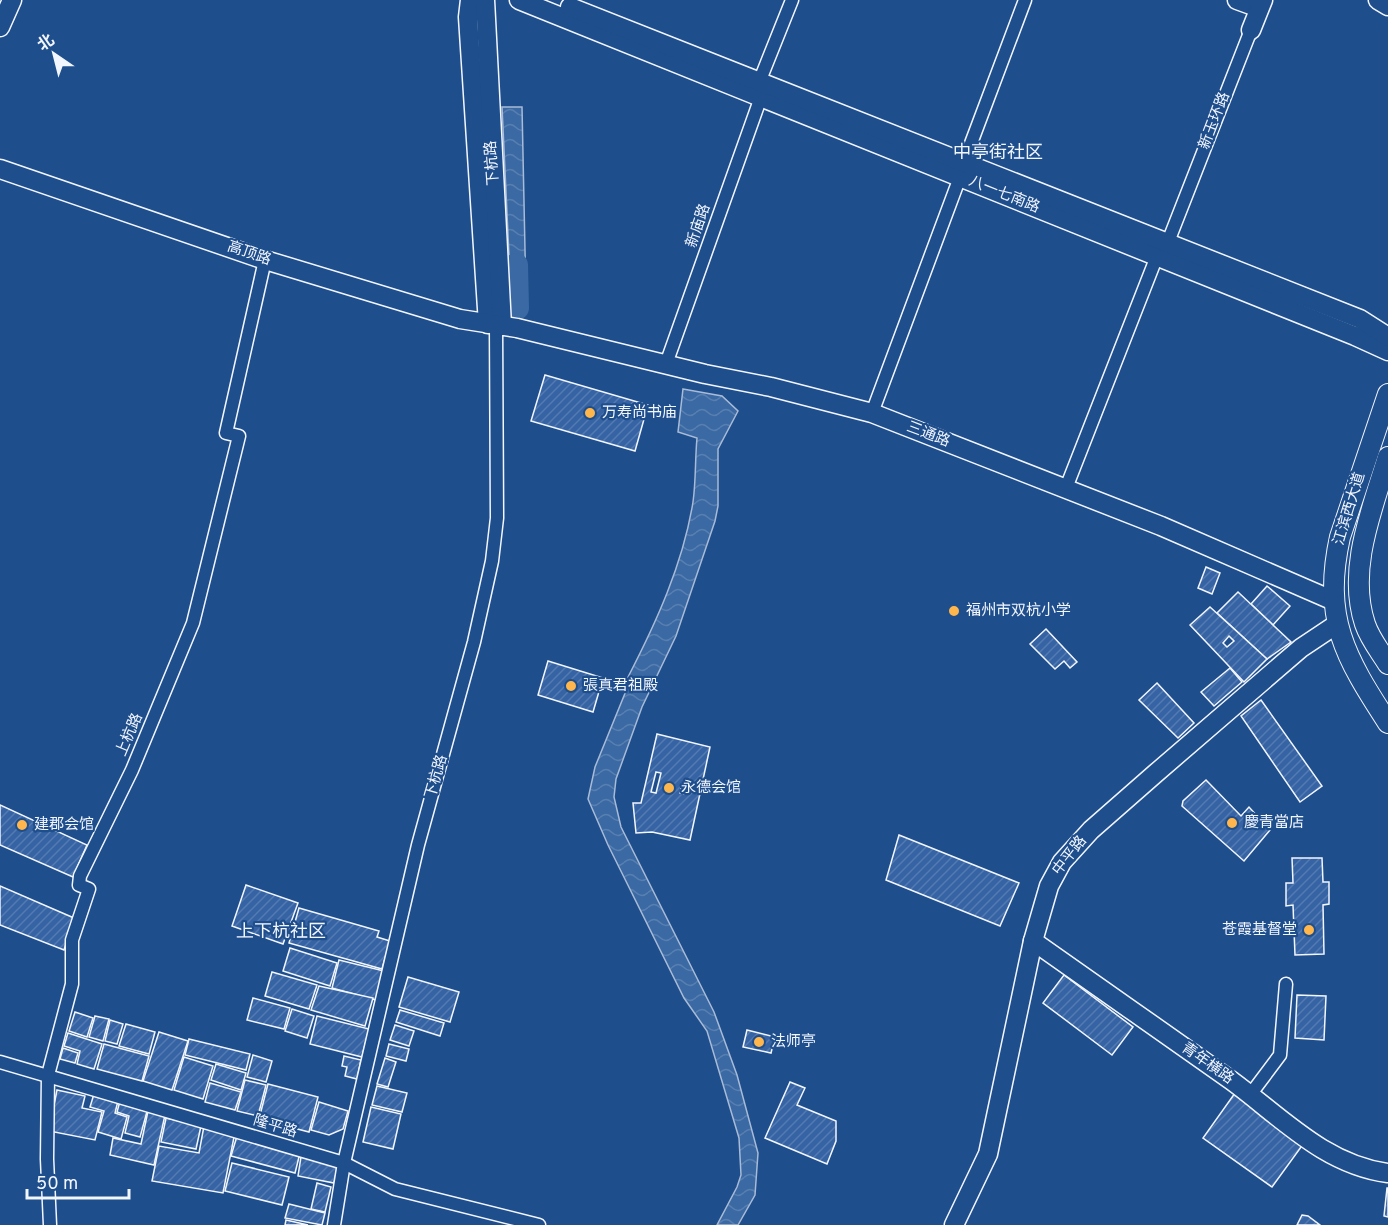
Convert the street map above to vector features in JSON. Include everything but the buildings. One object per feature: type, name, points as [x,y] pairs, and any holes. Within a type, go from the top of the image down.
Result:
[{"type":"main road","name":"江滨西大道","points":[[1388,394],[1340,537],[1335,560],[1334,601],[1337,624],[1355,672],[1388,723]]},
{"type":"main road","name":"江滨西大道","points":[[1388,458],[1363,545],[1360,573],[1364,623],[1388,664]]},
{"type":"street","points":[[0,27],[12,0]]},
{"type":"street","name":"下杭路","points":[[470,0],[468,17],[496,325]]},
{"type":"street","name":"下杭路","points":[[334,1225],[344,1163],[418,845],[474,642],[492,561],[497,518],[496,325],[485,0]]},
{"type":"street","name":"八一七南路","points":[[519,0],[760,89]]},
{"type":"street","name":"八一七南路","points":[[551,0],[760,89],[1162,249],[1360,319],[1388,337]]},
{"type":"street","name":"新庙路","points":[[666,364],[792,0]]},
{"type":"street","points":[[872,413],[1025,0]]},
{"type":"street","points":[[1237,0],[1261,4]]},
{"type":"street","points":[[1378,0],[1388,6]]},
{"type":"street","name":"新玉环路","points":[[1066,488],[1261,4]]},
{"type":"street","name":"高顶路","points":[[0,169],[265,260],[460,319],[496,325]]},
{"type":"street","name":"八一七南路","points":[[1162,249],[1388,351]]},
{"type":"street","name":"上杭路","points":[[50,1225],[46,1159],[48,1075],[72,984],[72,940],[89,889],[80,885],[80,876],[136,759],[193,623],[239,436],[226,433],[265,260]]},
{"type":"street","name":"三通路","points":[[496,325],[771,387],[872,413],[1066,488],[1334,601]]},
{"type":"street","name":"中平路","points":[[954,1225],[988,1154],[1033,941],[1054,874],[1075,846],[1301,648],[1337,624]]},
{"type":"street","name":"青年横路","points":[[1033,941],[1331,1155],[1366,1169],[1388,1173]]},
{"type":"street","points":[[1250,1095],[1280,1055],[1286,984]]},
{"type":"street","name":"隆平路","points":[[0,1062],[344,1163],[395,1189],[538,1225]]},
{"type":"water","points":[[502,107],[522,107],[526,297],[511,298]]},
{"type":"water","points":[[683,389],[722,396],[738,411],[718,449],[718,506],[715,521],[676,636],[642,707],[616,779],[614,797],[621,827],[714,1012],[737,1075],[758,1153],[755,1195],[738,1225],[717,1225],[741,1175],[739,1138],[707,1031],[684,998],[608,845],[588,799],[595,767],[630,681],[627,679],[667,593],[683,548],[694,494],[697,438],[678,432]]},
{"type":"waterway","points":[[516,265],[517,308]]},
{"type":"place","name":"万寿尚书庙","points":[[590,413]]},
{"type":"place","name":"福州市双杭小学","points":[[954,611]]},
{"type":"place","name":"張真君祖殿","points":[[571,686]]},
{"type":"place","name":"永德会馆","points":[[669,788]]},
{"type":"place","name":"慶青當店","points":[[1232,823]]},
{"type":"place","name":"建郡会馆","points":[[22,825]]},
{"type":"place","name":"苍霞基督堂","points":[[1309,930]]},
{"type":"place","name":"法师亭","points":[[759,1042]]},
{"type":"district","name":"中亭街社区","points":[[998,153]]},
{"type":"district","name":"上下杭社区","points":[[281,932]]}]
